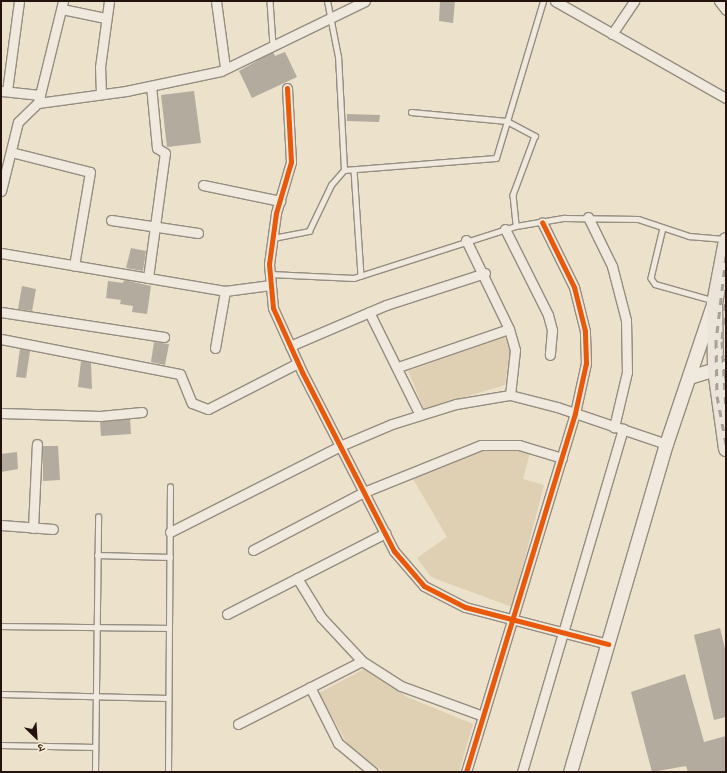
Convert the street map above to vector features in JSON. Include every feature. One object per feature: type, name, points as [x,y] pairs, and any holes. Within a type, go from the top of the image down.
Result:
[{"type":"main road","points":[[570,772],[666,444],[714,302],[726,240]]},
{"type":"main road","points":[[714,302],[721,368],[726,448]]},
{"type":"main road","points":[[689,377],[721,368]]},
{"type":"street","points":[[19,1],[4,91],[39,99],[100,94],[151,86],[225,68],[365,1]]},
{"type":"street","points":[[100,94],[105,18],[109,1]]},
{"type":"street","points":[[216,1],[225,68]]},
{"type":"street","points":[[555,1],[726,98]]},
{"type":"street","points":[[612,34],[634,1]]},
{"type":"street","points":[[719,1],[726,10]]},
{"type":"street","points":[[1,191],[18,122],[39,99],[63,5],[105,18]]},
{"type":"street","points":[[148,278],[165,153],[157,148],[151,86]]},
{"type":"street","points":[[286,88],[291,162],[280,201],[273,238],[270,274],[273,308],[298,363],[394,551],[424,586],[465,607],[514,618],[608,644]]},
{"type":"street","points":[[11,152],[90,172],[74,266]]},
{"type":"street","points":[[203,185],[280,201]]},
{"type":"street","points":[[522,772],[619,428],[627,372],[626,320],[612,266],[588,217]]},
{"type":"street","points":[[111,220],[198,233]]},
{"type":"street","points":[[466,772],[562,458],[575,413],[586,363],[585,331],[574,287],[542,222]]},
{"type":"street","points":[[504,229],[548,315],[552,330],[550,355]]},
{"type":"street","points":[[466,240],[485,273],[510,329],[516,350],[510,395]]},
{"type":"street","points":[[1,253],[225,291],[271,286]]},
{"type":"street","points":[[290,346],[369,312],[485,273]]},
{"type":"street","points":[[215,348],[225,291]]},
{"type":"street","points":[[1,312],[164,337]]},
{"type":"street","points":[[369,312],[398,367],[420,415]]},
{"type":"street","points":[[398,367],[510,329]]},
{"type":"street","points":[[1,339],[180,374],[192,403],[208,409],[298,363]]},
{"type":"street","points":[[170,532],[340,446],[420,415],[510,395],[575,413],[666,444]]},
{"type":"street","points":[[1,413],[100,416],[142,412]]},
{"type":"street","points":[[33,528],[37,444]]},
{"type":"street","points":[[253,550],[364,492],[481,445],[519,445],[562,458]]},
{"type":"street","points":[[1,525],[53,529]]},
{"type":"street","points":[[228,614],[385,533]]},
{"type":"street","points":[[296,578],[321,617],[362,661],[401,686],[484,716]]},
{"type":"street","points":[[238,724],[362,661]]},
{"type":"street","points":[[310,687],[338,743],[372,772]]},
{"type":"lane","points":[[270,1],[272,46]]},
{"type":"lane","points":[[273,238],[309,231],[331,184],[344,170],[338,57],[328,19],[327,1]]},
{"type":"lane","points":[[344,170],[496,158],[543,1]]},
{"type":"lane","points":[[411,112],[507,121],[535,136],[513,195],[516,226]]},
{"type":"lane","points":[[354,170],[361,276]]},
{"type":"lane","points":[[270,274],[361,276],[466,240],[504,229],[542,222],[588,217],[638,219],[689,236],[726,240]]},
{"type":"lane","points":[[662,228],[651,278],[655,284],[714,302]]},
{"type":"lane","points":[[168,772],[170,487]]},
{"type":"lane","points":[[95,772],[98,517]]},
{"type":"lane","points":[[97,555],[170,557]]},
{"type":"lane","points":[[1,626],[169,628]]},
{"type":"lane","points":[[1,694],[168,698]]},
{"type":"lane","points":[[1,745],[95,747]]},
{"type":"shaded area","points":[[505,337],[510,351],[505,385],[424,409],[408,371]]},
{"type":"shaded area","points":[[498,444],[530,452],[523,479],[544,485],[512,607],[431,577],[417,558],[447,537],[409,472]]},
{"type":"shaded area","points":[[364,669],[407,697],[473,724],[459,772],[384,772],[349,747],[319,693]]},
{"type":"building","points":[[440,1],[455,1],[453,23],[439,21]]},
{"type":"building","points":[[273,52],[275,56],[285,52],[297,77],[252,98],[239,71]]},
{"type":"building","points":[[194,91],[201,143],[167,147],[161,95]]},
{"type":"building","points":[[347,114],[380,115],[379,122],[347,121]]},
{"type":"building","points":[[131,248],[146,251],[143,271],[126,268]]},
{"type":"building","points":[[124,280],[151,286],[147,314],[132,312],[133,306],[120,304],[121,300],[106,298],[108,281],[123,283]]},
{"type":"building","points":[[22,286],[36,289],[32,311],[18,309]]},
{"type":"building","points":[[154,342],[169,344],[165,365],[151,362]]},
{"type":"building","points":[[20,349],[30,351],[26,378],[16,377]]},
{"type":"building","points":[[81,361],[91,363],[92,389],[78,387]]},
{"type":"building","points":[[130,419],[131,434],[101,436],[100,422]]},
{"type":"building","points":[[43,446],[58,446],[60,480],[43,481]]},
{"type":"building","points":[[17,452],[18,469],[1,472],[1,454]]},
{"type":"building","points":[[720,628],[726,653],[726,717],[714,720],[694,635]]},
{"type":"building","points":[[685,674],[704,742],[726,736],[726,772],[688,772],[686,766],[652,772],[631,692]]},
{"type":"railway","points":[[726,256],[716,341],[717,396],[726,444]]},
{"type":"railway","points":[[726,290],[722,341],[726,411]]},
{"type":"cycle path","points":[[287,88],[291,162],[276,213],[269,264],[273,308],[302,372],[394,551],[424,586],[465,607],[608,644]]},
{"type":"cycle path","points":[[466,772],[575,413],[586,363],[585,331],[574,287],[542,222]]}]
